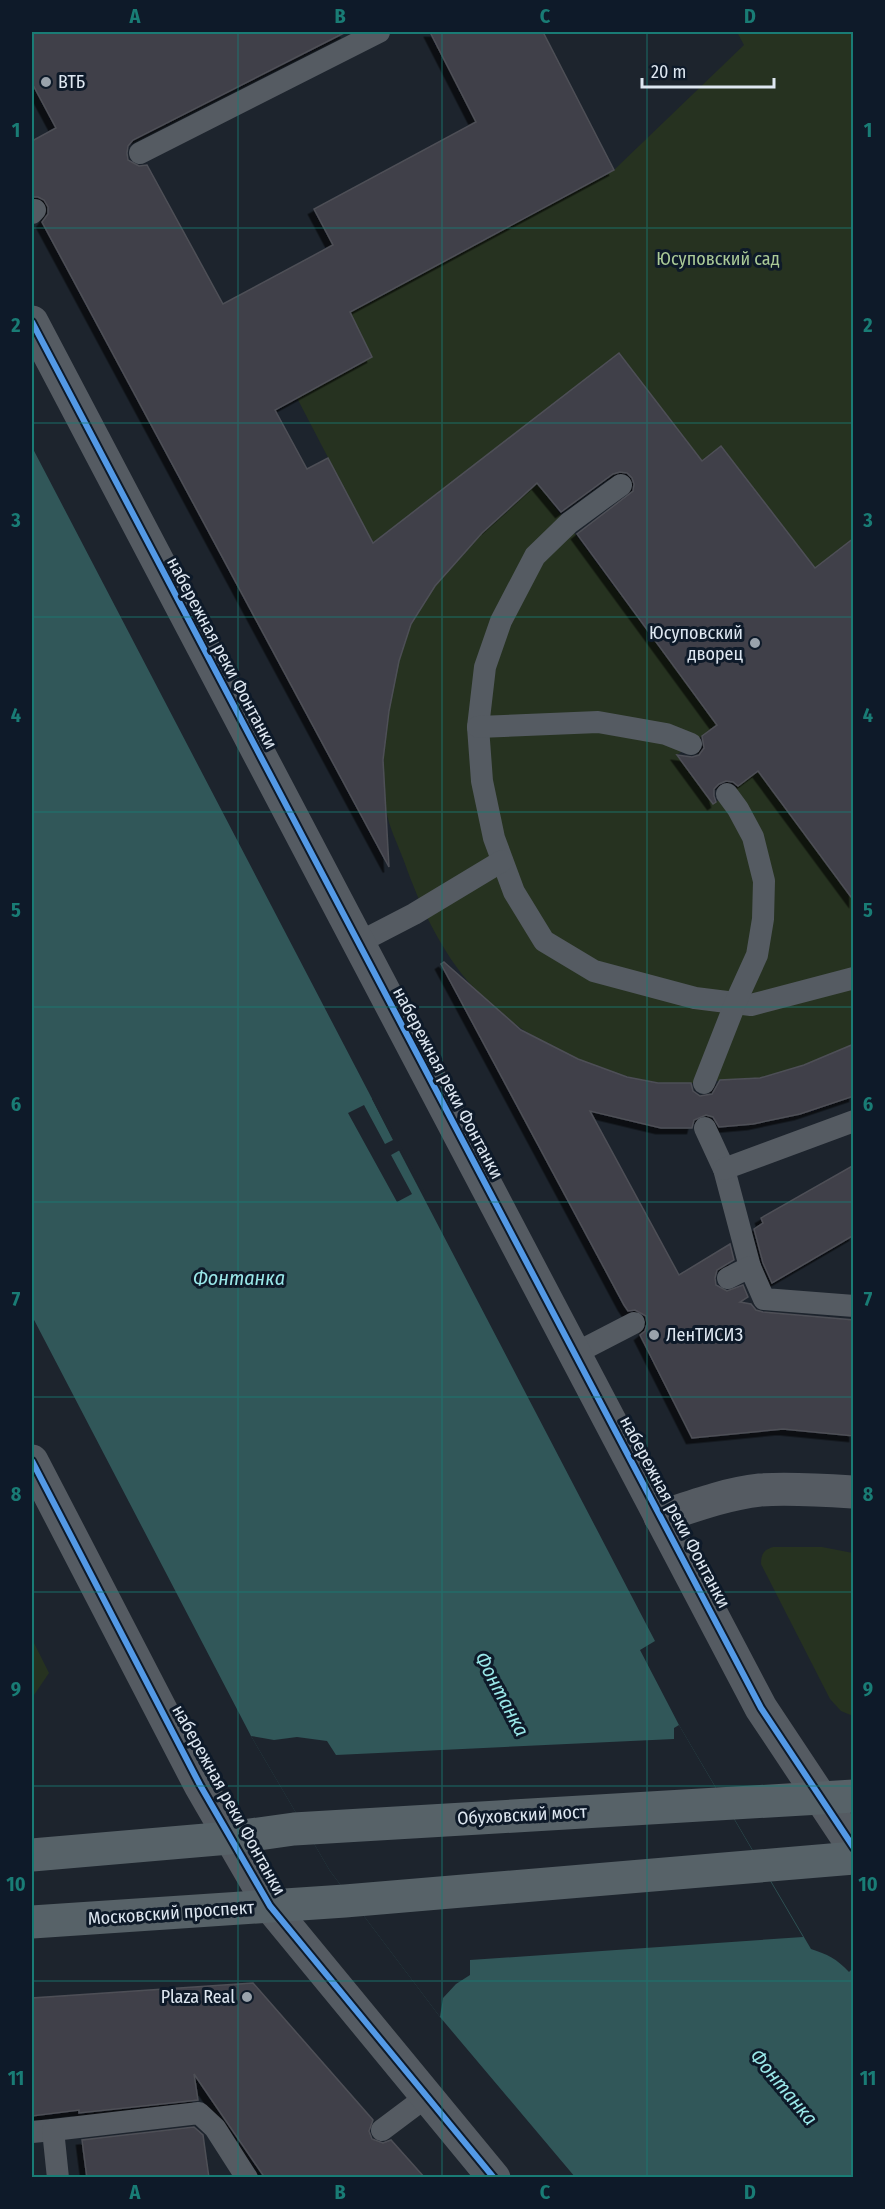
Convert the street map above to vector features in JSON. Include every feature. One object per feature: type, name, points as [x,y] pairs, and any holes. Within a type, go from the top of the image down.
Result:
[{"type":"main road","points":[[820,1798],[854,1796]]},
{"type":"main road","name":"Обуховский мост","points":[[229,1838],[294,1829],[820,1798]]},
{"type":"main road","points":[[32,1855],[229,1838]]},
{"type":"main road","name":"Московский проспект","points":[[32,1922],[345,1901],[854,1858]]},
{"type":"street","name":"набережная реки Фонтанки","points":[[32,322],[760,1708],[854,1848]]},
{"type":"street","name":"набережная реки Фонтанки","points":[[32,1461],[229,1838],[270,1906],[494,2178]]},
{"type":"street","points":[[660,1517],[709,1500],[759,1491],[804,1489],[854,1492]]},
{"type":"lane","points":[[140,153],[379,32]]},
{"type":"lane","points":[[621,485],[569,523],[535,556],[501,621],[485,667],[478,727],[482,781],[494,838],[514,892],[544,941],[594,971],[695,998],[751,1005],[854,978]]},
{"type":"lane","points":[[478,727],[598,722],[666,734],[691,744]]},
{"type":"lane","points":[[704,1083],[735,1004],[757,956],[763,920],[764,881],[753,837],[727,794]]},
{"type":"lane","points":[[358,943],[414,914],[502,861]]},
{"type":"lane","points":[[723,1169],[854,1122]]},
{"type":"lane","points":[[705,1128],[723,1169],[750,1267],[764,1299],[854,1306]]},
{"type":"lane","points":[[729,1278],[750,1267]]},
{"type":"lane","points":[[574,1354],[634,1323]]},
{"type":"lane","points":[[382,2130],[426,2097]]},
{"type":"lane","points":[[58,2178],[42,2131],[199,2113],[215,2128],[247,2178]]},
{"type":"green space","name":"Юсуповский сад","points":[[737,32],[853,32],[853,546],[815,568],[721,446],[702,461],[619,353],[336,571],[359,517],[297,398],[372,357],[350,312],[614,170],[744,45]]},
{"type":"green space","points":[[537,483],[717,725],[677,755],[713,804],[758,771],[853,900],[853,1044],[796,1068],[754,1079],[678,1084],[632,1077],[581,1061],[510,1021],[473,987],[441,944],[417,895],[391,829],[386,810],[383,781],[384,750],[398,665],[411,624],[435,585],[467,548]]},
{"type":"green space","points":[[773,1547],[822,1547],[853,1553],[853,1716],[841,1711],[830,1699],[761,1564],[763,1553]]},
{"type":"green space","points":[[32,1639],[49,1673],[32,1698]]},
{"type":"water","name":"Фонтанка","points":[[32,447],[655,1641],[640,1650],[679,1725],[811,1949],[831,1957],[849,1972],[853,1968],[853,2177],[575,2177],[440,2017],[330,1871],[251,1736],[32,1316]]},
{"type":"pier","points":[[375,1097],[426,1194],[424,1196],[400,1150],[391,1155],[412,1194],[397,1202],[348,1113],[364,1105],[385,1144],[393,1140],[372,1099]]},
{"type":"pier","points":[[679,1725],[803,1937],[470,1960],[470,1975],[456,1984],[443,1998],[440,2017],[330,1871],[251,1736],[274,1740],[297,1737],[327,1741],[336,1755],[674,1739],[674,1728]]},
{"type":"building","points":[[32,32],[346,32],[133,140],[128,146],[128,160],[139,166],[147,165],[223,304],[333,245],[314,209],[476,122],[430,32],[543,32],[614,170],[350,312],[372,357],[275,410],[307,469],[328,458],[373,543],[619,353],[702,461],[721,446],[815,568],[854,538],[854,901],[758,771],[738,786],[726,781],[719,784],[714,789],[716,802],[713,804],[677,755],[692,757],[699,755],[704,748],[702,736],[717,725],[577,534],[633,491],[632,478],[627,473],[620,472],[613,474],[561,512],[537,483],[482,533],[435,586],[411,624],[399,661],[389,711],[383,760],[389,867],[42,222],[48,214],[48,207],[44,200],[32,197],[32,141],[56,128],[32,83]]},
{"type":"building","points":[[444,962],[521,1030],[578,1059],[627,1077],[658,1083],[691,1083],[693,1091],[700,1096],[712,1094],[720,1080],[760,1078],[804,1065],[854,1044],[854,1096],[800,1114],[753,1124],[719,1127],[713,1117],[706,1115],[694,1120],[692,1128],[661,1128],[590,1111],[679,1275],[730,1244],[734,1260],[717,1270],[716,1285],[727,1291],[743,1285],[748,1297],[740,1302],[751,1304],[756,1310],[763,1312],[854,1320],[854,1436],[783,1429],[692,1438],[640,1335],[645,1331],[646,1316],[635,1310],[628,1311],[624,1305],[441,964]]},
{"type":"building","points":[[854,1165],[854,1235],[772,1283],[763,1263],[754,1229],[763,1223],[761,1218]]},
{"type":"building","points":[[253,1983],[373,2120],[369,2131],[372,2139],[383,2143],[391,2140],[425,2178],[265,2178],[194,2074],[198,2100],[32,2116],[32,1998]]},
{"type":"building","points":[[194,2127],[203,2135],[209,2178],[87,2178],[82,2140]]},
{"type":"cycle path","points":[[32,322],[761,1708],[854,1848]]},
{"type":"cycle path","points":[[32,1461],[200,1785],[270,1906],[494,2178]]},
{"type":"place","name":"ВТБ","points":[[46,82]]},
{"type":"place","name":"Юсуповский дворец","points":[[755,643]]},
{"type":"place","name":"ЛенТИСИЗ","points":[[654,1335]]},
{"type":"place","name":"Plaza Real","points":[[247,1997]]}]
